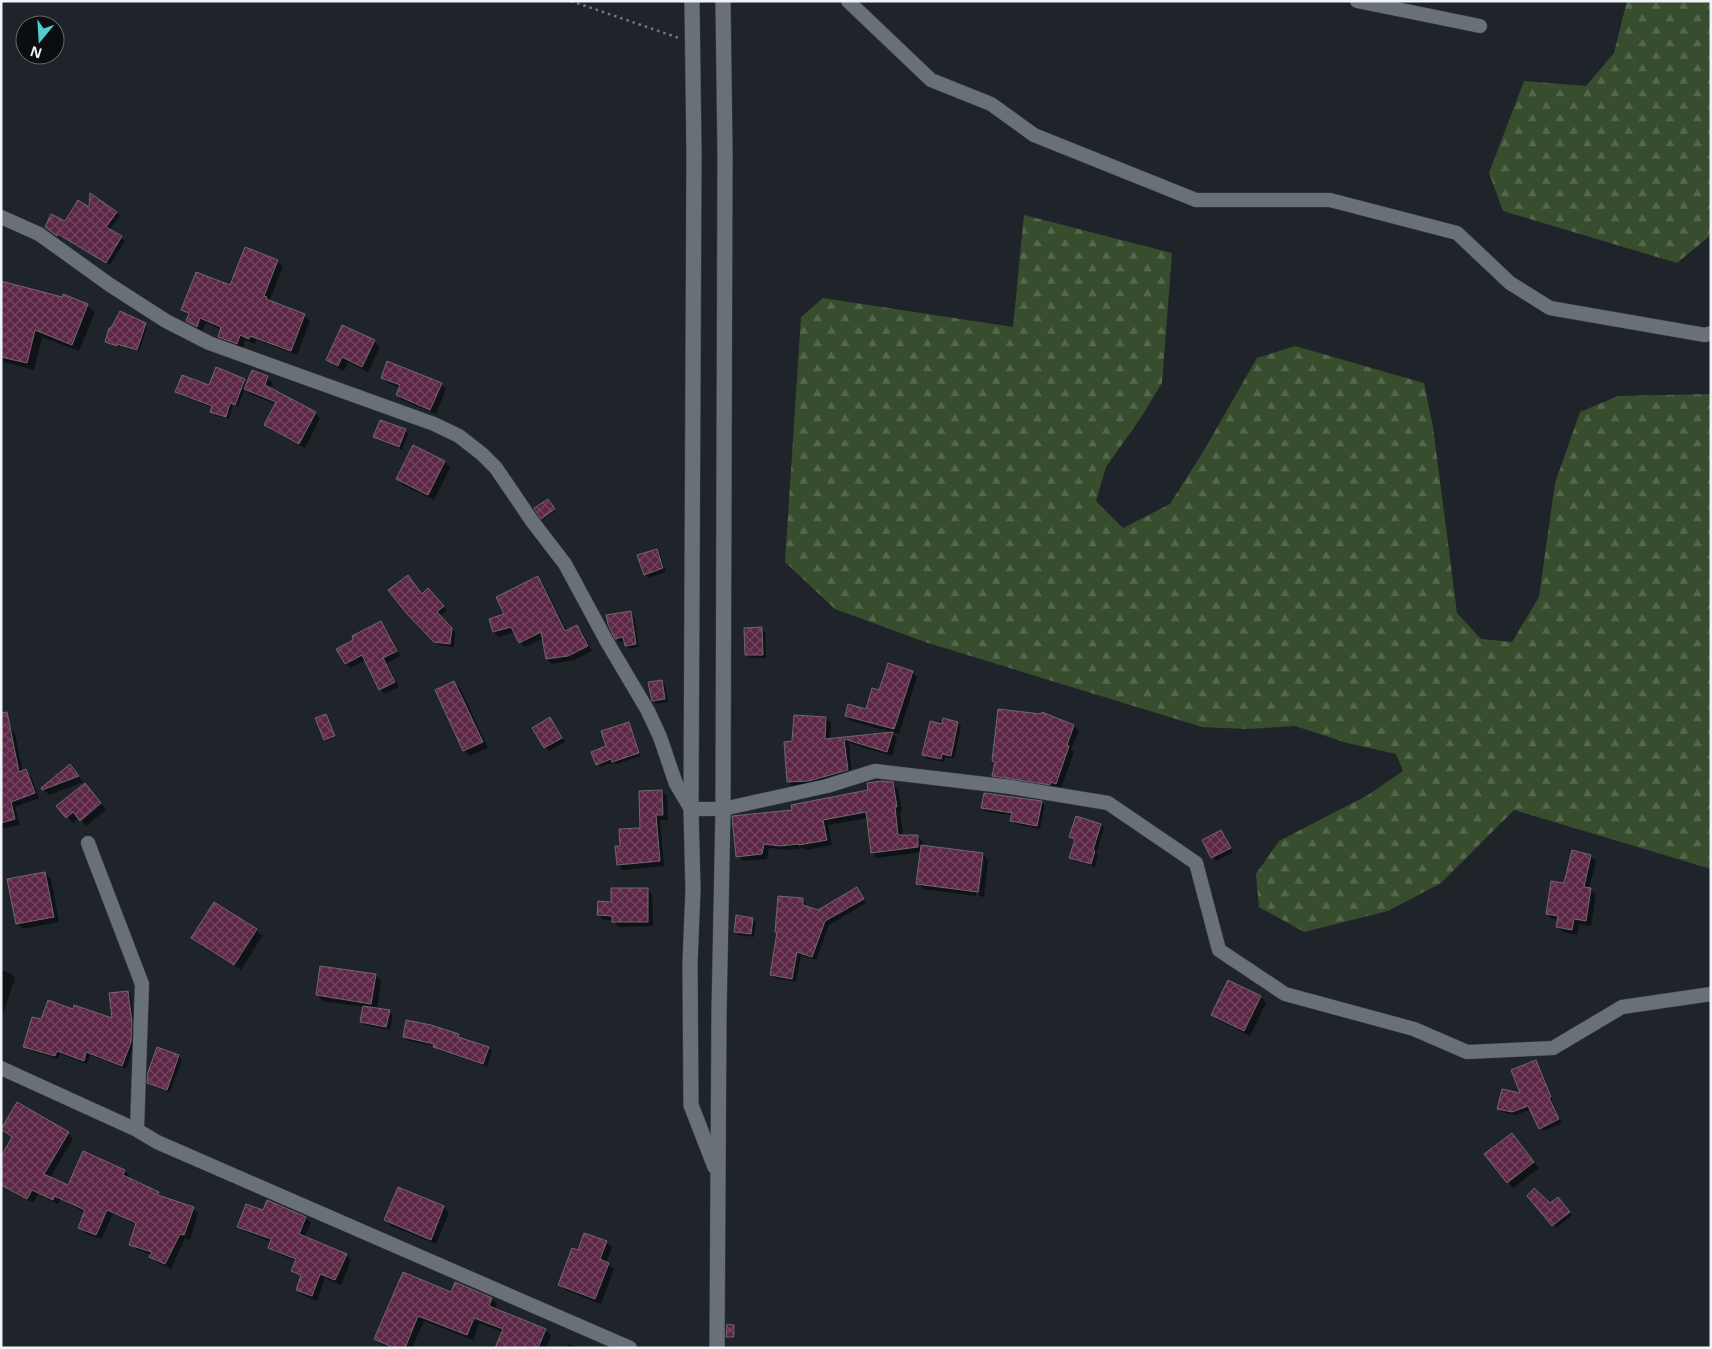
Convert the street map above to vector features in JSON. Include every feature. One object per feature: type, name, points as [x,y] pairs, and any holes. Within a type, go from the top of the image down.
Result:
[{"type":"main road","points":[[692,1],[694,174],[691,1105],[718,1176]]},
{"type":"main road","points":[[717,1348],[723,809],[725,154],[723,1]]},
{"type":"street","points":[[848,1],[931,80],[991,104],[1034,135],[1196,200],[1330,200],[1457,233],[1510,283],[1550,308],[1705,335],[1711,333]]},
{"type":"street","points":[[1358,1],[1480,26]]},
{"type":"street","points":[[1,217],[39,234],[110,285],[158,316],[209,343],[434,424],[459,436],[482,454],[496,468],[532,521],[565,564],[606,640],[648,711],[660,737],[676,784],[691,808],[723,809],[827,786],[875,771],[1011,787],[1108,803],[1196,863],[1219,950],[1285,994],[1414,1029],[1467,1052],[1553,1048],[1622,1007],[1711,994]]},
{"type":"street","points":[[88,843],[142,984],[137,1130]]},
{"type":"street","points":[[1,1068],[137,1130],[157,1142],[630,1348]]},
{"type":"path","points":[[571,1],[693,42]]},
{"type":"green space","points":[[1627,1],[1711,1],[1711,235],[1677,263],[1503,211],[1489,173],[1524,81],[1586,86],[1614,53]]},
{"type":"green space","points":[[1024,215],[1172,253],[1162,383],[1142,416],[1106,467],[1096,501],[1123,528],[1170,504],[1203,452],[1257,358],[1295,346],[1424,383],[1433,427],[1457,613],[1481,639],[1512,642],[1539,597],[1555,483],[1580,412],[1618,396],[1711,394],[1711,869],[1514,810],[1441,883],[1388,911],[1304,932],[1259,907],[1256,874],[1279,841],[1368,795],[1403,771],[1396,754],[1347,743],[1295,726],[1247,729],[1202,727],[925,642],[835,609],[785,562],[801,317],[823,298],[1013,327]]},
{"type":"building","points":[[90,193],[117,212],[106,227],[122,236],[106,263],[58,234],[57,236],[45,227],[51,214],[65,221],[78,200],[89,207]]},
{"type":"building","points":[[245,247],[278,260],[264,296],[267,297],[266,299],[305,314],[291,351],[250,336],[249,339],[240,335],[237,344],[218,337],[221,327],[200,318],[197,327],[186,321],[189,313],[181,310],[196,272],[230,285]]},
{"type":"building","points":[[1,281],[62,297],[63,294],[88,304],[72,345],[35,330],[27,363],[1,357]]},
{"type":"building","points":[[120,311],[146,323],[137,350],[105,342],[109,328],[111,328]]},
{"type":"building","points":[[342,325],[375,340],[362,367],[342,357],[338,366],[326,360]]},
{"type":"building","points":[[387,361],[442,383],[430,410],[396,395],[400,385],[381,378]]},
{"type":"building","points":[[216,367],[245,379],[235,405],[230,403],[226,417],[210,412],[212,406],[175,392],[182,375],[209,385]]},
{"type":"building","points":[[252,370],[268,376],[265,385],[316,412],[299,444],[264,425],[276,402],[244,389]]},
{"type":"building","points":[[380,420],[406,429],[399,447],[373,437]]},
{"type":"building","points":[[413,445],[445,461],[428,495],[396,479]]},
{"type":"building","points":[[548,499],[555,509],[541,519],[534,508]]},
{"type":"building","points":[[657,549],[663,568],[644,575],[637,555]]},
{"type":"building","points":[[408,575],[422,594],[428,588],[444,606],[437,612],[452,628],[450,644],[434,642],[407,614],[388,590]]},
{"type":"building","points":[[538,576],[565,631],[577,625],[588,646],[568,656],[546,659],[541,632],[519,643],[511,627],[493,632],[489,619],[504,614],[496,597]]},
{"type":"building","points":[[631,611],[636,644],[625,646],[623,637],[615,639],[606,615]]},
{"type":"building","points":[[381,621],[397,651],[383,658],[395,682],[379,690],[362,655],[345,664],[336,649],[353,640],[352,636]]},
{"type":"building","points":[[762,627],[763,655],[745,655],[744,628]]},
{"type":"building","points":[[888,663],[913,671],[894,729],[845,716],[848,704],[866,709],[872,688],[879,690]]},
{"type":"building","points":[[662,680],[665,699],[652,701],[648,682]]},
{"type":"building","points":[[454,681],[483,742],[463,751],[435,690]]},
{"type":"building","points":[[998,709],[1041,714],[1042,712],[1074,725],[1056,784],[1051,782],[1050,785],[992,776],[995,762],[992,761]]},
{"type":"building","points":[[7,712],[19,772],[26,769],[35,793],[11,802],[15,819],[1,823],[1,713]]},
{"type":"building","points":[[326,714],[335,736],[324,740],[315,718]]},
{"type":"building","points":[[794,715],[826,717],[825,739],[893,732],[887,752],[844,739],[848,770],[809,781],[787,782],[784,742],[792,741]]},
{"type":"building","points":[[550,717],[562,738],[544,748],[532,728]]},
{"type":"building","points":[[943,718],[958,722],[951,756],[942,754],[941,759],[922,755],[930,721],[942,724]]},
{"type":"building","points":[[629,722],[639,753],[612,762],[611,759],[596,765],[591,752],[606,746],[601,731]]},
{"type":"building","points":[[70,764],[79,776],[42,790],[41,788]]},
{"type":"building","points":[[893,782],[897,807],[895,807],[898,835],[918,835],[918,847],[871,853],[866,812],[823,820],[827,840],[799,845],[780,846],[764,844],[762,854],[736,857],[732,816],[792,810],[791,805],[868,790],[867,783]]},
{"type":"building","points":[[85,783],[101,803],[80,821],[73,812],[66,818],[56,806]]},
{"type":"building","points":[[662,790],[663,815],[656,815],[660,861],[617,865],[615,846],[620,846],[619,829],[640,828],[639,791]]},
{"type":"building","points":[[984,793],[1042,801],[1037,826],[1010,821],[1012,813],[981,808]]},
{"type":"building","points":[[1076,816],[1101,824],[1091,864],[1069,858],[1075,839],[1069,837]]},
{"type":"building","points":[[1221,830],[1231,848],[1211,858],[1202,840]]},
{"type":"building","points":[[921,845],[983,853],[978,892],[916,884]]},
{"type":"building","points":[[1572,850],[1591,855],[1584,887],[1591,888],[1586,921],[1574,919],[1572,930],[1556,927],[1558,916],[1546,914],[1551,881],[1564,883]]},
{"type":"building","points":[[45,872],[54,917],[16,924],[7,879]]},
{"type":"building","points":[[857,887],[864,899],[825,921],[812,957],[797,952],[792,979],[770,975],[777,932],[775,932],[778,896],[803,898],[803,905],[818,910]]},
{"type":"building","points":[[611,888],[648,888],[648,922],[612,922],[612,916],[597,915],[598,901],[611,902]]},
{"type":"building","points":[[214,902],[257,929],[234,965],[191,938]]},
{"type":"building","points":[[736,915],[753,918],[751,934],[734,932]]},
{"type":"building","points":[[320,966],[376,974],[371,1004],[316,995]]},
{"type":"building","points":[[1228,980],[1261,996],[1244,1031],[1211,1015]]},
{"type":"building","points":[[128,991],[132,1022],[131,1042],[122,1066],[86,1052],[84,1061],[57,1051],[55,1056],[23,1047],[32,1017],[41,1019],[48,1000],[73,1009],[74,1005],[112,1018],[109,993]]},
{"type":"building","points":[[363,1006],[390,1010],[386,1027],[360,1022]]},
{"type":"building","points":[[406,1020],[431,1025],[459,1034],[458,1037],[489,1047],[483,1064],[433,1047],[434,1044],[403,1037]]},
{"type":"building","points":[[157,1047],[179,1055],[167,1090],[147,1083],[148,1072]]},
{"type":"building","points":[[1536,1060],[1551,1097],[1549,1098],[1559,1119],[1539,1129],[1528,1106],[1512,1112],[1497,1109],[1502,1089],[1520,1093],[1511,1070]]},
{"type":"building","points":[[17,1102],[69,1132],[44,1174],[68,1185],[83,1151],[125,1170],[123,1175],[159,1192],[158,1195],[194,1207],[184,1235],[180,1234],[165,1264],[149,1257],[152,1252],[129,1245],[136,1223],[107,1210],[96,1235],[78,1228],[85,1210],[54,1196],[53,1200],[32,1190],[27,1199],[1,1185],[1,1157],[12,1137],[1,1129]]},
{"type":"building","points":[[1512,1133],[1534,1162],[1507,1183],[1484,1154]]},
{"type":"building","points":[[398,1187],[444,1206],[431,1240],[384,1220]]},
{"type":"building","points":[[1534,1188],[1550,1203],[1558,1197],[1570,1212],[1552,1226],[1527,1196]]},
{"type":"building","points":[[267,1200],[306,1217],[299,1234],[347,1254],[335,1280],[320,1274],[312,1296],[296,1290],[301,1275],[291,1271],[296,1259],[268,1248],[271,1239],[237,1227],[246,1204],[263,1210]]},
{"type":"building","points":[[584,1233],[607,1241],[600,1259],[609,1263],[595,1299],[558,1285],[572,1248],[578,1250]]},
{"type":"building","points":[[403,1272],[451,1292],[455,1282],[492,1298],[489,1306],[546,1329],[538,1348],[495,1348],[503,1329],[474,1318],[467,1335],[418,1316],[405,1348],[394,1348],[374,1339]]},
{"type":"building","points":[[727,1324],[734,1325],[734,1337],[726,1337]]}]
